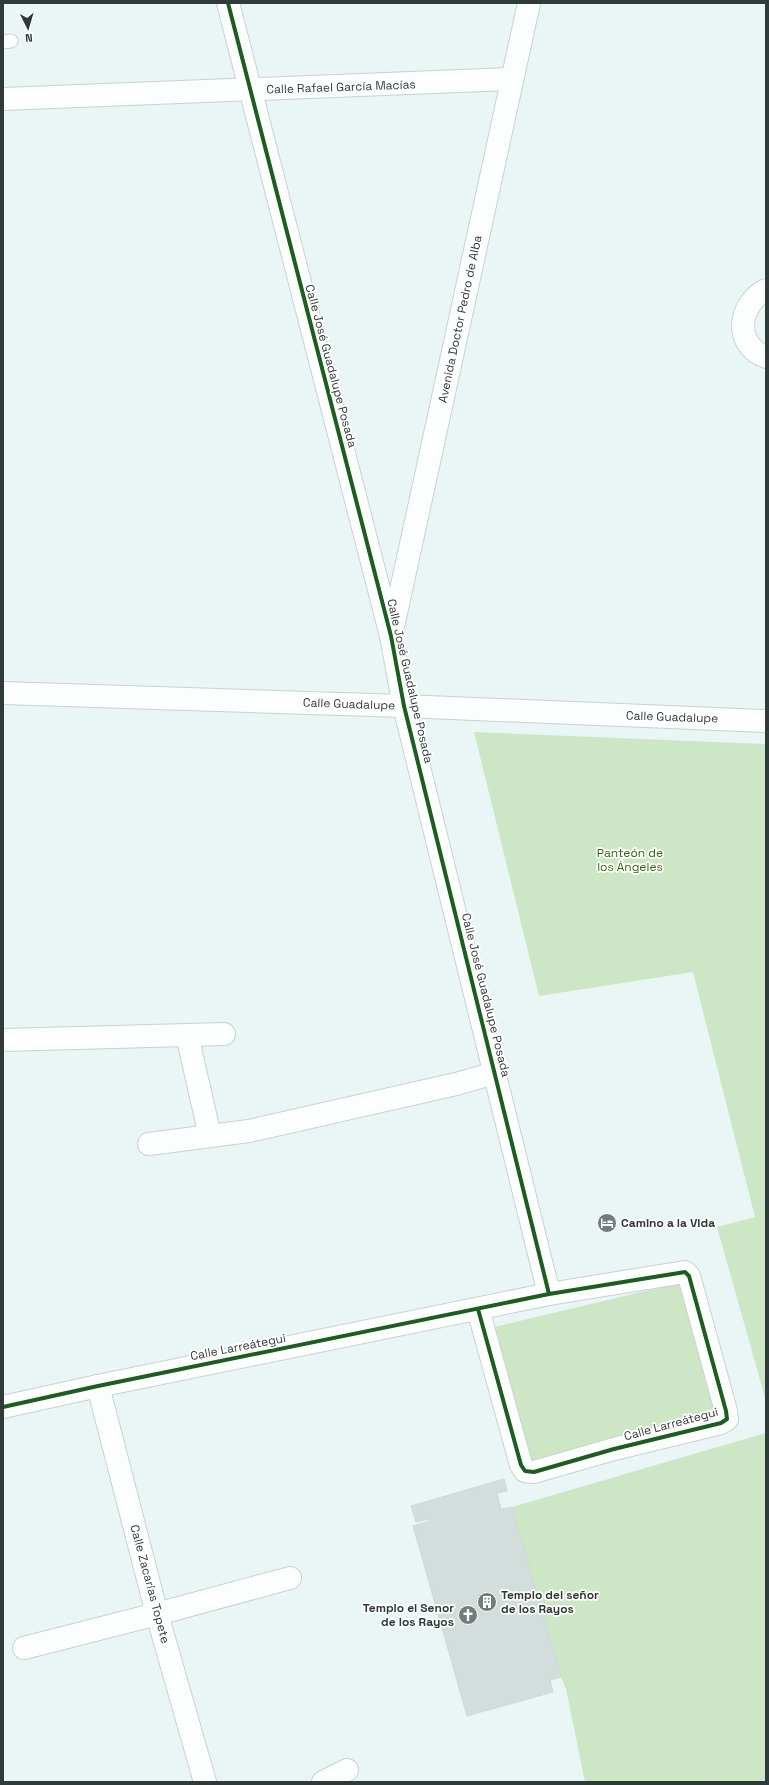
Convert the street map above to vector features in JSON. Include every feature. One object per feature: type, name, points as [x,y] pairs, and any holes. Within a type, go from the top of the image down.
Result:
[{"type":"street","name":"Calle José Guadalupe Posada","points":[[228,3],[249,91],[391,636],[404,706],[549,1294]]},
{"type":"street","name":"Avenida Doctor Pedro de Alba","points":[[391,636],[529,3]]},
{"type":"street","name":"Calle Rafael García Macías","points":[[3,99],[249,91],[512,79]]},
{"type":"street","points":[[766,290],[758,294],[749,303],[744,314],[743,327],[746,338],[753,348],[766,357]]},
{"type":"street","name":"Calle Guadalupe","points":[[3,693],[766,720]]},
{"type":"street","points":[[3,1040],[224,1034]]},
{"type":"street","points":[[187,1035],[210,1136]]},
{"type":"street","points":[[149,1144],[249,1131],[456,1084],[495,1073]]},
{"type":"street","name":"Calle Larreátegui","points":[[3,1407],[98,1386],[549,1294],[685,1272],[689,1276],[727,1419],[721,1423],[614,1449],[534,1472],[525,1471],[521,1465],[478,1309]]},
{"type":"street","name":"Calle Zacarías Topete","points":[[98,1386],[157,1614],[205,1782]]},
{"type":"street","points":[[24,1648],[290,1578]]},
{"type":"street","points":[[322,1782],[347,1770]]},
{"type":"path","points":[[753,1208],[766,1204]]},
{"type":"path","points":[[578,1332],[591,1314]]},
{"type":"path","points":[[548,1318],[578,1332],[583,1349]]},
{"type":"path","points":[[609,1367],[706,1337]]},
{"type":"path","points":[[583,1349],[595,1349],[601,1351],[606,1356],[609,1367],[606,1378],[596,1385],[583,1385],[573,1376],[572,1370],[574,1357],[583,1349]]},
{"type":"path","points":[[499,1386],[572,1370]]},
{"type":"path","points":[[596,1385],[614,1449]]},
{"type":"path","points":[[751,1437],[766,1488]]},
{"type":"path","points":[[627,1473],[713,1782]]},
{"type":"path","points":[[580,1759],[766,1713]]},
{"type":"green space","name":"Panteón de los Ángeles","points":[[474,732],[766,744],[766,1401],[717,1227],[755,1217],[693,972],[539,996]]},
{"type":"green space","points":[[679,1283],[718,1414],[529,1462],[490,1328]]},
{"type":"green space","points":[[766,1433],[766,1782],[585,1782],[566,1689],[561,1677],[512,1507]]},
{"type":"building","name":"Templo del señor de los Rayos","points":[[504,1479],[507,1491],[497,1493],[501,1509],[512,1507],[561,1677],[550,1680],[553,1692],[467,1716],[413,1526],[430,1521],[429,1519],[416,1522],[411,1506]]},
{"type":"cycle path","points":[[228,3],[391,636],[404,706],[549,1294]]},
{"type":"cycle path","points":[[3,1407],[98,1386],[549,1294],[685,1272],[689,1276],[727,1419],[721,1423],[614,1449],[534,1472],[525,1471],[521,1465],[478,1309]]},
{"type":"place","name":"Camino a la Vida","points":[[607,1223]]},
{"type":"place","name":"Templo del señor de los Rayos","points":[[487,1602]]},
{"type":"place","name":"Templo el Senor de los Rayos","points":[[468,1615]]}]
